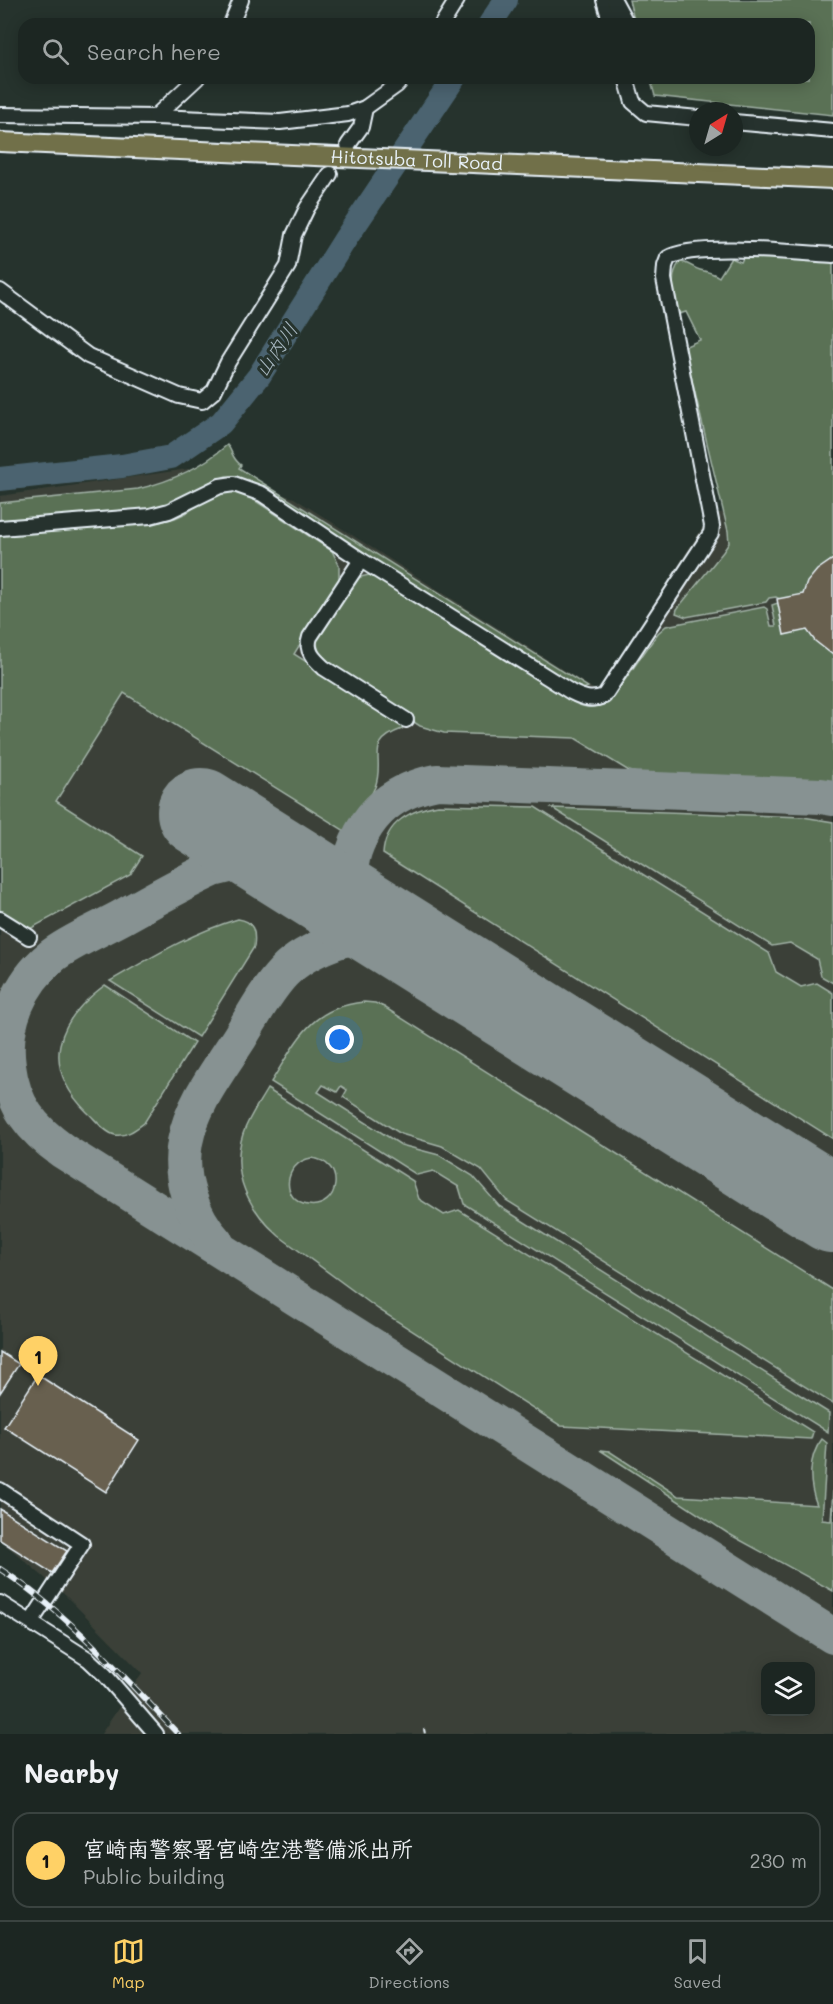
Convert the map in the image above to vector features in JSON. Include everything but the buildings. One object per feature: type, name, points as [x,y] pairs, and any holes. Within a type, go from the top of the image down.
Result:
[{"type":"main road","name":"Hitotsuba Toll Road","points":[[0,142],[354,151],[443,162],[833,180]]},
{"type":"street","points":[[234,18],[241,0]]},
{"type":"street","points":[[446,18],[457,0]]},
{"type":"street","points":[[607,1],[610,18]]},
{"type":"street","points":[[607,1],[622,18]]},
{"type":"street","points":[[155,117],[191,84]]},
{"type":"street","points":[[0,115],[155,117],[280,122],[348,114],[365,108],[398,84]]},
{"type":"street","points":[[628,84],[633,102],[646,113],[689,117]]},
{"type":"street","points":[[354,151],[362,127],[365,108]]},
{"type":"street","points":[[743,123],[833,131]]},
{"type":"street","points":[[0,291],[88,356],[179,396],[202,401],[214,391],[228,362],[288,266],[294,235],[307,208],[330,174]]},
{"type":"street","points":[[0,528],[150,516],[170,511],[220,486],[234,484],[262,494],[361,560],[572,692],[595,699],[604,696],[711,533],[712,526],[664,279],[668,258],[684,252],[727,250],[833,255]]},
{"type":"street","points":[[361,560],[310,637],[308,644],[310,652],[324,668],[406,720]]},
{"type":"street","points":[[0,919],[29,937]]},
{"type":"street","points":[[0,1490],[82,1544],[32,1622]]},
{"type":"street","points":[[0,1603],[88,1659],[105,1675],[156,1734]]},
{"type":"path","points":[[424,1729],[425,1734]]},
{"type":"shaded area","points":[[195,468],[294,498],[598,692],[711,514],[833,499],[833,1734],[101,1734],[142,1673],[65,1595],[0,1540],[0,496]]},
{"type":"green space","points":[[629,0],[833,0],[833,115],[743,105],[743,102],[711,102],[655,96],[652,84],[815,84],[815,18],[634,18]]},
{"type":"green space","points":[[748,248],[833,252],[833,784],[645,775],[629,771],[575,738],[444,733],[420,726],[332,669],[325,662],[316,637],[352,579],[369,575],[377,577],[573,702],[589,707],[598,706],[612,698],[658,633],[666,626],[764,607],[767,609],[771,626],[776,626],[772,605],[778,603],[780,599],[776,597],[769,598],[766,602],[686,617],[676,613],[729,543],[684,347],[700,340],[686,312],[679,314],[674,295],[674,274],[680,262],[719,277],[731,258],[741,262]]},
{"type":"green space","points":[[227,445],[235,460],[241,465],[239,468],[588,687],[583,689],[569,684],[254,485],[236,477],[226,476],[208,483],[194,495],[160,509],[0,525],[0,503],[138,489],[186,473]]},
{"type":"green space","points":[[228,489],[245,494],[332,551],[339,565],[339,581],[294,654],[403,723],[402,729],[390,734],[379,746],[378,777],[375,787],[348,833],[124,693],[56,801],[142,856],[130,875],[28,930],[0,913],[0,536],[160,522],[188,512],[211,494]]},
{"type":"green space","points":[[438,805],[535,807],[769,953],[776,972],[801,987],[817,983],[833,993],[833,1139],[383,854],[388,834],[401,819],[418,810]]},
{"type":"green space","points":[[552,808],[803,817],[833,822],[833,983],[821,976],[817,959],[790,943],[772,946]]},
{"type":"green space","points":[[238,919],[248,922],[253,928],[254,947],[198,1037],[110,981],[188,938]]},
{"type":"green space","points":[[105,985],[194,1043],[144,1123],[123,1135],[111,1134],[104,1129],[72,1095],[63,1077],[59,1061],[60,1044],[65,1029],[75,1013]]},
{"type":"green space","points":[[364,1002],[384,1007],[833,1290],[833,1404],[506,1200],[481,1169],[442,1146],[401,1134],[343,1097],[347,1090],[341,1086],[337,1092],[323,1085],[318,1092],[401,1145],[439,1155],[473,1176],[499,1206],[829,1413],[828,1432],[464,1204],[459,1187],[433,1171],[417,1175],[271,1082],[307,1028],[330,1011]]},
{"type":"green space","points":[[267,1089],[413,1181],[419,1199],[444,1215],[459,1210],[813,1432],[811,1439],[561,1426],[378,1309],[279,1236],[268,1226],[251,1203],[241,1177],[240,1149],[245,1128]],"holes":[[[311,1158],[323,1161],[330,1167],[334,1176],[333,1193],[319,1205],[299,1202],[289,1190],[290,1174],[302,1161]]]},
{"type":"green space","points":[[822,1439],[827,1443],[822,1520],[831,1521],[833,1489],[833,1591],[729,1534],[600,1450],[609,1451],[678,1496],[817,1505],[812,1489],[811,1472],[817,1446]]},
{"type":"waterway","name":"山内川","points":[[494,18],[506,0]]},
{"type":"waterway","name":"山内川","points":[[0,479],[122,466],[171,457],[221,423],[259,376],[346,238],[450,84]]},
{"type":"taxiway","points":[[376,922],[358,899],[353,888],[351,873],[353,853],[361,834],[379,810],[406,792],[429,784],[437,782],[833,798]]},
{"type":"taxiway","points":[[299,874],[264,864],[241,862],[213,869],[77,940],[52,956],[40,967],[30,979],[15,1006],[8,1035],[7,1051],[14,1093],[19,1105],[33,1125],[63,1151],[833,1636]]},
{"type":"taxiway","points":[[216,1243],[200,1221],[185,1183],[183,1156],[185,1142],[194,1114],[207,1088],[271,988],[300,958],[345,939],[379,938],[423,950]]},
{"type":"runway","points":[[201,812],[833,1209]]},
{"type":"railway","points":[[0,1569],[25,1586],[71,1625],[115,1667],[178,1734]]},
{"type":"place","name":"宮崎南警察署宮崎空港警備派出所","points":[[38,1386]]}]
